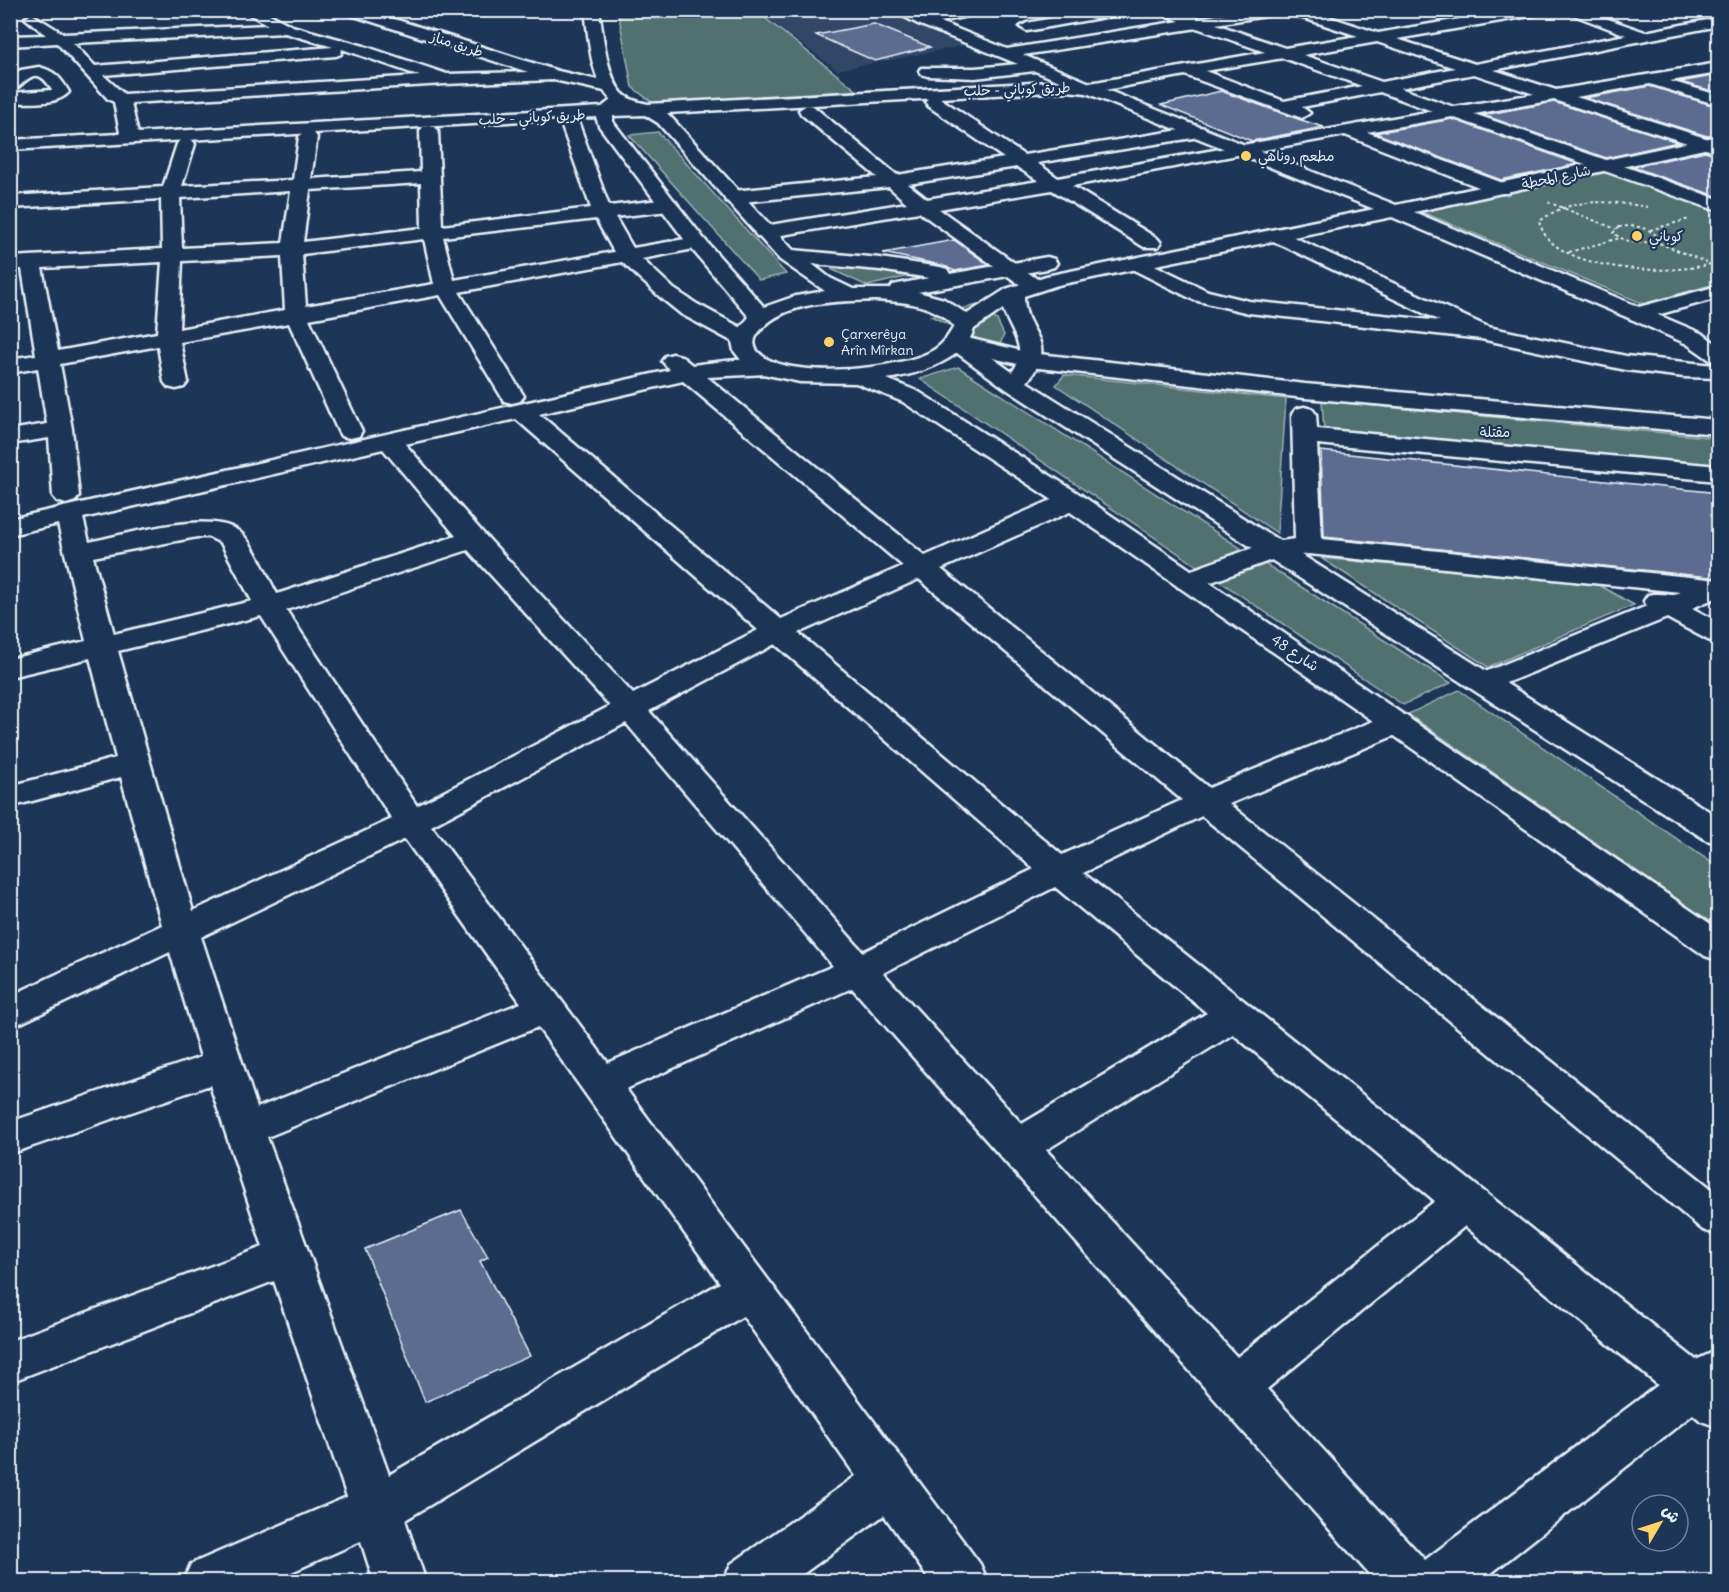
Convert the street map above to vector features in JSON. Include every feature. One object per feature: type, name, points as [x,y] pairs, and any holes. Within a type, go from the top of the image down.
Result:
[{"type":"street","points":[[250,10],[287,29],[358,49],[445,79]]},
{"type":"street","name":"طريق مناز","points":[[350,10],[471,44]]},
{"type":"street","name":"طريق مناز","points":[[378,10],[559,77],[609,87]]},
{"type":"street","points":[[592,10],[609,87],[621,101],[659,115],[787,256],[824,282],[849,295]]},
{"type":"street","points":[[898,10],[1002,54],[1366,199],[1695,339],[1719,343]]},
{"type":"street","points":[[923,21],[976,10]]},
{"type":"street","points":[[963,38],[1122,10]]},
{"type":"street","points":[[1161,10],[1719,205]]},
{"type":"street","points":[[1002,54],[1279,10]]},
{"type":"street","points":[[1293,10],[1557,96],[1715,144]]},
{"type":"street","points":[[1089,88],[1106,82],[1541,10]]},
{"type":"street","points":[[1568,10],[1675,47]]},
{"type":"street","points":[[1690,10],[1719,21]]},
{"type":"street","points":[[50,14],[27,20],[60,38],[114,96],[122,99],[445,79],[559,77]]},
{"type":"street","points":[[1425,14],[1492,34]]},
{"type":"street","points":[[1282,106],[1719,21]]},
{"type":"street","points":[[10,41],[287,29]]},
{"type":"street","points":[[1525,44],[1592,63]]},
{"type":"street","points":[[91,71],[358,49]]},
{"type":"street","points":[[1697,54],[1719,61]]},
{"type":"street","points":[[927,71],[975,73],[1038,68]]},
{"type":"street","points":[[764,232],[923,206],[1346,130],[1719,68]]},
{"type":"street","points":[[1186,69],[1501,189]]},
{"type":"street","points":[[1614,69],[1719,100]]},
{"type":"street","points":[[10,87],[14,79],[22,74],[38,72],[52,78],[61,92],[52,96],[10,98]]},
{"type":"street","name":"طريق كوباني - حلب","points":[[10,145],[604,118],[1068,86],[1089,88]]},
{"type":"street","name":"طريق كوباني - حلب","points":[[659,115],[807,110],[1074,92],[1089,88]]},
{"type":"street","points":[[122,99],[130,138]]},
{"type":"street","points":[[621,101],[604,118],[696,243],[761,318]]},
{"type":"street","points":[[934,102],[1054,183],[1151,243]]},
{"type":"street","points":[[807,110],[923,206],[1013,270],[1023,289]]},
{"type":"street","name":"طريق كوباني - حلب","points":[[10,153],[570,124],[604,118]]},
{"type":"street","points":[[570,124],[602,212],[627,256],[667,293],[689,309],[743,339]]},
{"type":"street","points":[[429,131],[432,233],[446,288],[516,403],[1058,871],[1466,1201],[1710,1388],[1438,1581]]},
{"type":"street","points":[[733,197],[893,181],[1198,132]]},
{"type":"street","points":[[308,137],[292,249],[296,315],[350,431]]},
{"type":"street","points":[[176,382],[168,338],[172,256],[170,193],[186,144]]},
{"type":"street","name":"شارع المحطة","points":[[1023,289],[1135,263],[1715,144]]},
{"type":"street","points":[[10,202],[431,177]]},
{"type":"street","points":[[767,367],[752,359],[744,348],[743,339],[749,328],[761,318],[800,302],[875,294],[1013,270],[1366,199]]},
{"type":"street","points":[[400,1581],[223,1065],[181,932],[101,647],[78,552],[68,505],[60,429],[46,359],[21,263],[292,249],[668,205]]},
{"type":"street","points":[[1276,235],[1481,332]]},
{"type":"street","points":[[10,366],[696,243]]},
{"type":"street","points":[[787,256],[880,264],[969,278]]},
{"type":"street","points":[[1135,263],[1201,296],[1249,307],[1481,332],[1605,359],[1676,370],[1717,369]]},
{"type":"street","points":[[680,367],[767,367],[811,376],[860,376],[885,373],[929,361],[1023,289]]},
{"type":"street","points":[[1014,384],[1024,373],[1030,360],[1032,347],[1014,311],[1023,289]]},
{"type":"street","points":[[1639,314],[1719,292]]},
{"type":"street","points":[[875,294],[923,299],[942,305],[957,314],[961,337],[1014,384],[1719,832]]},
{"type":"street","points":[[961,337],[1030,360],[1305,391],[1719,427]]},
{"type":"street","points":[[10,527],[68,505],[350,431],[516,403],[680,367],[743,339]]},
{"type":"street","points":[[1695,339],[1717,369]]},
{"type":"street","points":[[680,367],[1205,802],[1719,1218]]},
{"type":"street","name":"48 شارع","points":[[860,376],[911,397],[1072,501],[1719,947]]},
{"type":"street","points":[[1305,391],[1304,435],[1309,546]]},
{"type":"street","points":[[10,509],[68,505],[387,440],[516,403]]},
{"type":"street","points":[[10,437],[60,429]]},
{"type":"street","points":[[1304,435],[1719,473]]},
{"type":"street","points":[[387,440],[473,539],[630,709],[858,970],[1410,1581]]},
{"type":"street","points":[[10,1012],[411,823],[778,631],[1072,501]]},
{"type":"street","points":[[78,552],[197,529],[214,529],[232,538],[269,606],[411,823],[962,1581]]},
{"type":"street","points":[[10,668],[269,606],[473,539]]},
{"type":"street","points":[[1188,580],[1276,549],[1309,546],[1718,588]]},
{"type":"street","points":[[1614,577],[1719,634]]},
{"type":"street","points":[[1486,682],[1718,588]]},
{"type":"street","points":[[599,1084],[858,970],[1058,871],[1205,802],[1397,723]]},
{"type":"street","points":[[10,797],[134,763]]},
{"type":"street","points":[[246,1129],[545,1009]]},
{"type":"street","points":[[1018,1147],[1235,1014]]},
{"type":"street","points":[[10,1138],[223,1065]]},
{"type":"street","points":[[1235,1387],[1466,1201]]},
{"type":"street","points":[[10,1362],[289,1256]]},
{"type":"street","points":[[209,1581],[377,1509],[749,1289]]},
{"type":"street","points":[[749,1581],[889,1482]]},
{"type":"path","points":[[1501,189],[1528,195],[1616,229],[1631,226],[1650,230],[1693,218]]},
{"type":"path","points":[[1639,205],[1601,203],[1562,207],[1547,213],[1539,222],[1540,232],[1550,242],[1568,252],[1606,264],[1659,271],[1689,270],[1719,262]]},
{"type":"path","points":[[1616,229],[1613,233],[1620,238],[1636,242],[1653,241],[1719,267]]},
{"type":"path","points":[[1650,230],[1658,237],[1653,241]]},
{"type":"path","points":[[1568,252],[1620,238]]},
{"type":"shaded area","points":[[757,11],[887,11],[967,45],[837,70]]},
{"type":"green space","points":[[618,11],[756,11],[860,93],[657,106],[632,87]]},
{"type":"green space","points":[[658,132],[786,274],[759,280],[629,135]]},
{"type":"green space","points":[[1608,172],[1718,210],[1718,283],[1644,304],[1422,212]]},
{"type":"green space","points":[[831,269],[870,269],[914,275],[867,286]]},
{"type":"green space","points":[[978,305],[997,320],[1004,335],[998,349],[931,316]]},
{"type":"green space","points":[[958,367],[1451,683],[1403,705],[920,379]]},
{"type":"green space","points":[[1064,375],[1286,399],[1277,533],[1056,385]]},
{"type":"green space","points":[[1322,401],[1718,438],[1718,467],[1324,431]]},
{"type":"green space","points":[[1321,558],[1599,585],[1634,605],[1488,667]]},
{"type":"green space","points":[[1459,690],[1718,867],[1718,927],[1408,714]]},
{"type":"building","points":[[874,24],[930,47],[875,61],[816,35]]},
{"type":"building","points":[[1718,75],[1719,93],[1680,82]]},
{"type":"building","points":[[1650,86],[1719,107],[1719,134],[1707,136],[1585,98]]},
{"type":"building","points":[[1221,91],[1324,127],[1252,141],[1161,105]]},
{"type":"building","points":[[1554,102],[1678,142],[1606,158],[1483,115]]},
{"type":"building","points":[[1452,119],[1578,164],[1501,180],[1375,133]]},
{"type":"building","points":[[1705,151],[1719,155],[1719,197],[1633,167]]},
{"type":"building","points":[[954,240],[989,265],[955,271],[941,265],[883,253]]},
{"type":"building","points":[[1321,451],[1719,493],[1719,578],[1324,537]]},
{"type":"building","points":[[461,1210],[488,1257],[480,1261],[530,1356],[425,1402],[365,1249]]},
{"type":"place","name":"مطعم روناهي","points":[[1246,156]]},
{"type":"place","name":"كوباني","points":[[1637,236]]},
{"type":"place","name":"Çarxerêya Arîn Mîrkan","points":[[829,342]]},
{"type":"district","name":"مقتلة","points":[[1495,432]]}]
